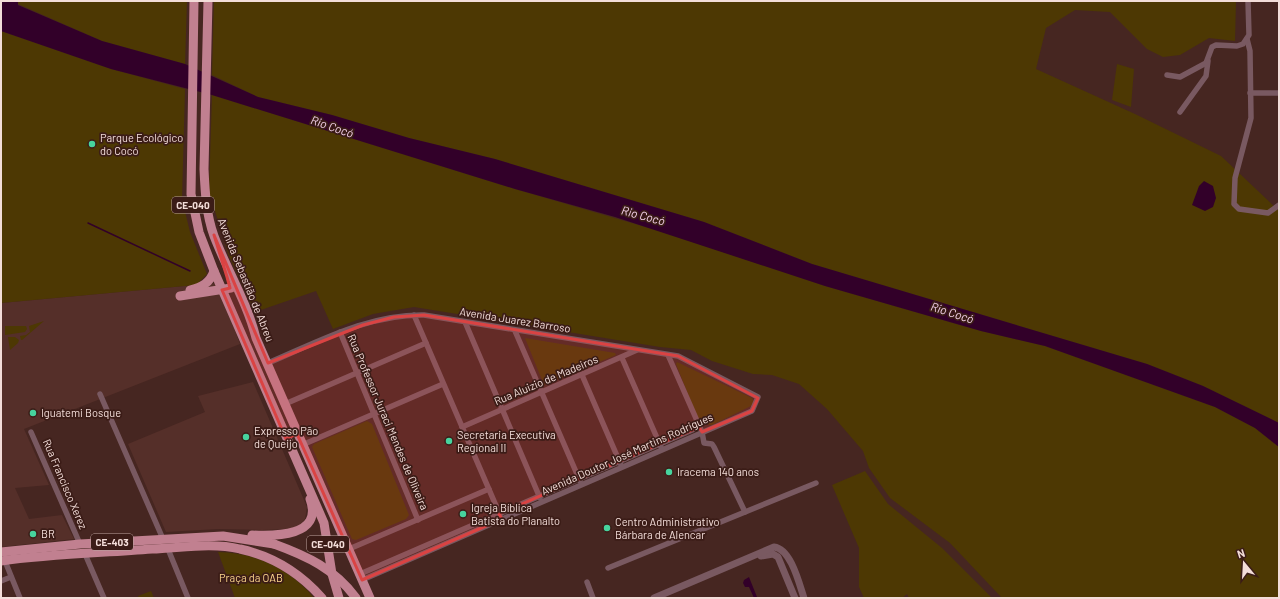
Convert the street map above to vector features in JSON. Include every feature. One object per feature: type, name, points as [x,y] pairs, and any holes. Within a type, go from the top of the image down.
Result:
[{"type":"main road","name":"CE-040","points":[[194,1],[191,126],[191,194],[194,212],[199,232],[214,271],[225,287],[228,304],[326,529],[332,574],[339,598]]},
{"type":"main road","name":"Avenida Sebastião de Abreu","points":[[208,1],[205,192],[209,217],[214,235],[251,321],[256,338],[268,363],[297,434],[349,549]]},
{"type":"main road","points":[[214,235],[225,287],[256,338]]},
{"type":"main road","points":[[182,294],[206,284],[214,271]]},
{"type":"main road","points":[[182,294],[198,290],[225,287]]},
{"type":"main road","points":[[182,294],[216,296],[228,304]]},
{"type":"main road","points":[[274,407],[285,404]]},
{"type":"main road","points":[[286,439],[297,434]]},
{"type":"main road","points":[[222,536],[232,533],[282,535],[298,532],[307,524],[312,516],[309,492]]},
{"type":"main road","name":"CE-403","points":[[2,558],[80,544],[222,536],[274,544],[299,553],[321,564],[335,575],[356,598]]},
{"type":"main road","name":"CE-403","points":[[2,558],[217,545],[257,554],[292,571],[305,580],[322,598]]},
{"type":"main road","name":"CE-040","points":[[349,549],[370,598]]},
{"type":"street","points":[[1248,1],[1249,26],[1247,38],[1250,51],[1251,118],[1235,178],[1234,204],[1239,209],[1268,213],[1279,204]]},
{"type":"street","points":[[1180,112],[1206,76],[1210,50],[1214,46],[1220,44],[1237,46],[1243,44],[1247,38]]},
{"type":"street","points":[[1167,75],[1180,77],[1208,61]]},
{"type":"street","points":[[1250,93],[1279,93]]},
{"type":"street","points":[[414,315],[501,516]]},
{"type":"street","name":"Avenida Juarez Barroso","points":[[268,363],[340,332],[381,319],[414,315],[638,350],[685,359],[756,396]]},
{"type":"street","points":[[465,322],[540,499]]},
{"type":"street","points":[[515,331],[580,482]]},
{"type":"street","name":"Rua Professor Juraci Mendes de Oliveira","points":[[340,332],[418,520]]},
{"type":"street","points":[[285,404],[426,343]]},
{"type":"street","name":"Rua Aluizio de Madeiros","points":[[462,427],[638,350]]},
{"type":"street","points":[[668,355],[701,429],[704,443],[712,444],[714,447],[745,512]]},
{"type":"street","points":[[622,358],[661,447]]},
{"type":"street","points":[[582,375],[620,464]]},
{"type":"street","points":[[302,445],[443,384]]},
{"type":"street","points":[[100,394],[163,539]]},
{"type":"street","name":"Avenida Doutor José Martins Rodrigues","points":[[361,577],[701,429],[752,410],[758,398],[756,396]]},
{"type":"street","name":"Rua Francisco Xerez","points":[[31,432],[80,544]]},
{"type":"street","points":[[608,568],[816,483]]},
{"type":"street","points":[[349,549],[489,489]]},
{"type":"street","points":[[654,598],[774,547],[783,550],[795,574],[804,598]]},
{"type":"street","points":[[168,548],[188,598]]},
{"type":"street","points":[[85,554],[104,598]]},
{"type":"street","points":[[752,557],[773,554],[778,556],[795,598]]},
{"type":"street","points":[[2,558],[20,598]]},
{"type":"street","points":[[1,581],[11,577]]},
{"type":"street","points":[[587,582],[594,598]]},
{"type":"highlighted area","points":[[214,235],[268,363],[363,325],[394,317],[424,315],[678,356],[758,398],[752,411],[702,432],[699,427],[659,444],[499,514],[502,519],[362,580],[297,434],[286,439],[228,304],[222,290],[230,288]]},
{"type":"shaded area","name":"Iguatemi Bosque","points":[[217,283],[240,344],[24,429],[49,485],[15,488],[29,519],[62,515],[74,539],[1,547],[1,303]]},
{"type":"shaded area","points":[[253,382],[307,507],[305,519],[300,525],[292,529],[218,529],[166,532],[128,444],[205,412],[198,396]]},
{"type":"green space","points":[[18,1],[187,1],[185,64],[102,41],[18,4]]},
{"type":"green space","points":[[214,1],[1236,1],[1235,41],[1209,38],[1180,55],[1163,57],[1147,49],[1110,12],[1075,10],[1046,28],[1036,69],[1135,114],[1221,156],[1279,211],[1279,423],[1203,386],[1147,364],[812,264],[704,222],[495,159],[409,138],[332,115],[258,97],[212,75]]},
{"type":"green space","name":"Parque Ecológico do Cocó","points":[[1,31],[111,69],[185,89],[182,199],[190,232],[207,274],[196,285],[1,303]]},
{"type":"green space","points":[[1117,64],[1134,69],[1131,107],[1112,100]]},
{"type":"green space","points":[[212,95],[515,189],[673,235],[825,286],[981,331],[1045,346],[1215,407],[1255,428],[1279,447],[1279,598],[1002,598],[950,543],[890,498],[869,468],[863,451],[827,409],[799,384],[772,375],[753,374],[712,361],[691,350],[660,347],[414,307],[373,314],[333,329],[316,291],[255,312],[229,256],[209,192]]},
{"type":"green space","points":[[44,321],[21,340],[20,336],[26,335],[30,332],[29,326]]},
{"type":"green space","points":[[5,326],[26,326],[27,329],[25,332],[5,335]]},
{"type":"green space","points":[[8,337],[15,337],[19,340],[18,343],[10,350]]},
{"type":"green space","points":[[525,338],[615,353],[616,355],[544,385]]},
{"type":"green space","points":[[677,362],[752,398],[754,402],[751,406],[712,425],[703,424],[698,419],[676,364]]},
{"type":"green space","points":[[367,421],[372,424],[409,515],[406,519],[356,540],[352,539],[312,447],[314,444]]},
{"type":"green space","points":[[865,471],[888,504],[942,548],[992,598],[909,598],[907,594],[902,598],[864,598],[859,587],[859,548],[832,485]]},
{"type":"green space","name":"Praça da OAB","points":[[218,552],[245,555],[271,564],[295,579],[314,598],[235,598]]},
{"type":"green space","points":[[151,591],[154,598],[139,598],[138,596]]},
{"type":"water","name":"Rio Cocó","points":[[1,1],[18,1],[18,5],[102,41],[185,64],[258,97],[332,115],[409,138],[495,159],[704,222],[812,264],[1147,364],[1203,386],[1279,423],[1279,447],[1255,428],[1215,407],[1045,346],[981,331],[825,286],[615,217],[515,189],[212,95],[111,69],[1,31]]},
{"type":"water","points":[[1204,181],[1213,186],[1216,198],[1213,207],[1205,211],[1192,205],[1199,186]]},
{"type":"water","points":[[749,577],[757,597],[754,598],[749,587],[745,587],[743,583],[744,580]]},
{"type":"waterway","points":[[88,223],[190,271]]},
{"type":"place","name":"Parque Ecológico do Cocó","points":[[92,144]]},
{"type":"place","name":"Iguatemi Bosque","points":[[33,413]]},
{"type":"place","name":"Expresso Pão de Queijo","points":[[246,437]]},
{"type":"place","name":"Secretaria Executiva Regional II","points":[[449,441]]},
{"type":"place","name":"Iracema 140 anos","points":[[669,472]]},
{"type":"place","name":"Igreja Bíblica Batista do Planalto","points":[[463,514]]},
{"type":"place","name":"Centro Administrativo Bárbara de Alencar","points":[[607,528]]},
{"type":"place","name":"BR","points":[[33,534]]}]
